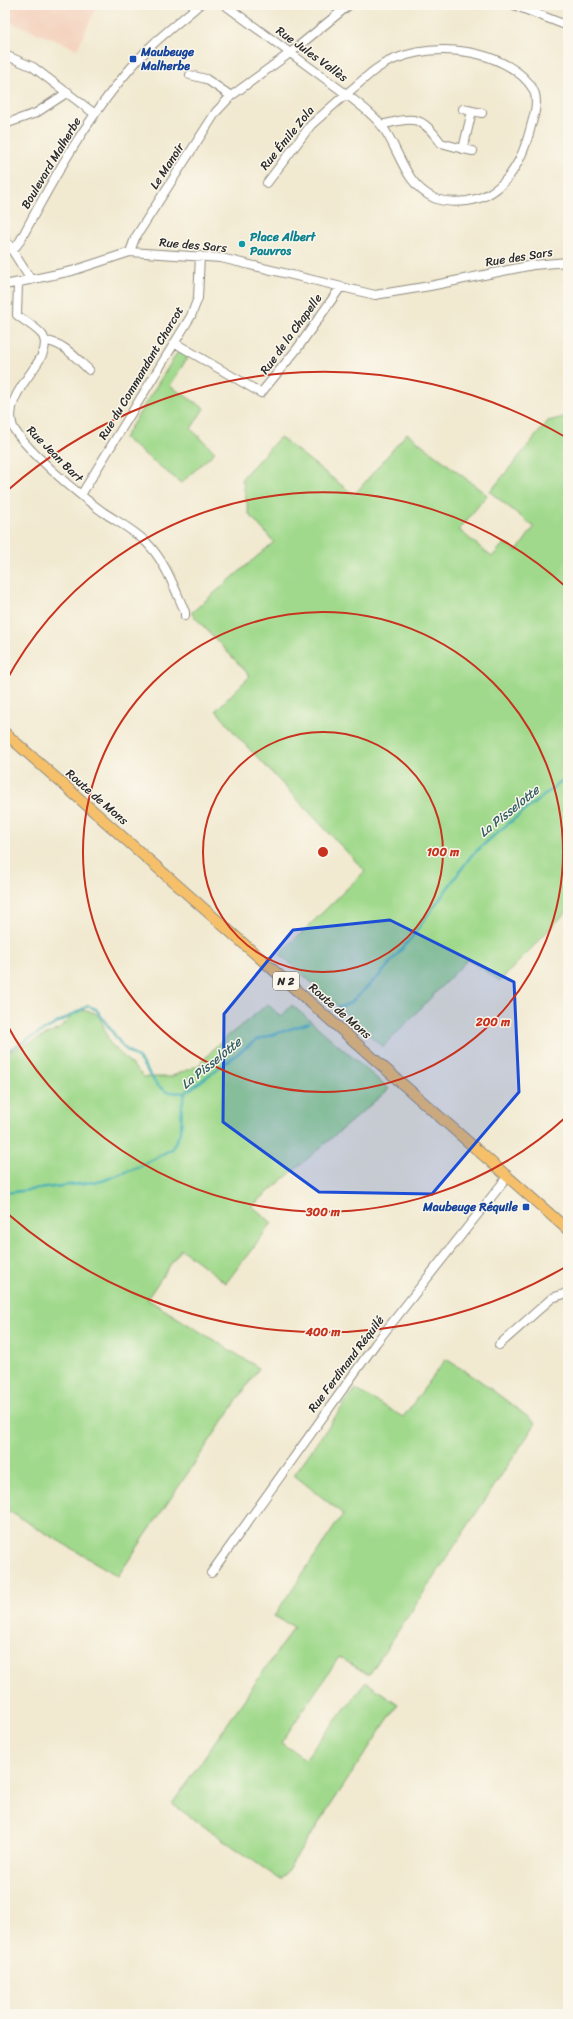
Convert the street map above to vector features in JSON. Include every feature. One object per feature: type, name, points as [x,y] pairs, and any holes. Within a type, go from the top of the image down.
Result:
[{"type":"main road","name":"Route de Mons","points":[[5,733],[568,1230]]},
{"type":"street","name":"Boulevard Malherbe","points":[[13,250],[20,242],[72,147],[95,114],[148,49],[199,5]]},
{"type":"street","name":"Rue Jules Vallès","points":[[225,5],[346,94]]},
{"type":"street","name":"Le Manoir","points":[[130,252],[135,238],[207,125],[231,96],[290,53],[349,5]]},
{"type":"street","points":[[514,5],[527,7],[568,26]]},
{"type":"street","name":"Rue Émile Zola","points":[[267,184],[311,125],[346,94],[390,60],[418,52],[449,50],[480,54],[507,65],[522,75],[530,84],[535,94],[536,105],[525,148],[517,165],[501,186],[489,195],[475,200],[461,202],[436,199],[420,189],[405,171],[382,125],[346,94]]},
{"type":"street","points":[[5,55],[33,67],[68,92],[95,114]]},
{"type":"street","points":[[190,75],[206,79],[231,96]]},
{"type":"street","points":[[5,124],[36,113],[68,92]]},
{"type":"street","points":[[463,109],[482,113]]},
{"type":"street","points":[[462,149],[472,111]]},
{"type":"street","points":[[382,125],[394,122],[420,121],[434,132],[442,143],[473,151]]},
{"type":"street","points":[[5,239],[31,280]]},
{"type":"street","name":"Rue des Sars","points":[[5,285],[72,271],[130,252],[221,258],[269,268],[340,288],[375,295],[533,265],[568,262]]},
{"type":"street","name":"Rue du Commandant Charcot","points":[[81,495],[192,316],[198,298],[200,256]]},
{"type":"street","points":[[18,283],[17,315],[43,335],[44,341],[52,341],[64,347],[89,370]]},
{"type":"street","name":"Rue de la Chapelle","points":[[175,343],[261,393],[297,348],[340,288]]},
{"type":"street","name":"Rue Jean Bart","points":[[44,341],[40,358],[17,389],[7,408],[8,416],[18,436],[63,481],[149,544],[161,561],[185,612],[185,616]]},
{"type":"street","name":"Rue Ferdinand Réquilé","points":[[211,1573],[376,1343],[508,1176]]},
{"type":"street","points":[[499,1345],[552,1298],[568,1291]]},
{"type":"highlighted area","points":[[390,920],[514,982],[519,1092],[432,1194],[319,1192],[223,1122],[224,1014],[293,930]]},
{"type":"shaded area","points":[[5,5],[97,5],[77,49],[5,20]]},
{"type":"green space","points":[[179,350],[189,355],[170,386],[204,408],[191,429],[215,452],[181,483],[124,438]]},
{"type":"green space","points":[[568,416],[568,910],[500,981],[468,959],[383,1047],[280,954],[365,871],[238,737],[216,710],[250,676],[191,613],[274,542],[249,514],[242,478],[280,437],[354,495],[407,433],[487,495],[459,530],[492,557],[504,543],[517,551],[534,527],[490,492],[548,421]]},
{"type":"green space","points":[[268,1004],[281,1017],[292,1005],[389,1089],[252,1206],[272,1223],[226,1283],[181,1249],[147,1299],[259,1368],[118,1576],[5,1509],[5,1054],[59,1029],[78,1010],[93,1012],[100,1016],[109,1042],[144,1077],[170,1077],[199,1065],[218,1044]]},
{"type":"green space","points":[[446,1359],[479,1380],[536,1423],[369,1675],[339,1657],[281,1743],[305,1759],[366,1682],[398,1704],[281,1880],[172,1804],[294,1627],[274,1616],[343,1514],[294,1475],[355,1389],[403,1417]]},
{"type":"waterway","name":"La Pisselotte","points":[[338,1008],[350,1003],[381,974],[411,938],[471,856],[499,831],[561,782],[568,773]]},
{"type":"waterway","points":[[5,1052],[88,1006],[96,1009],[123,1047],[139,1059],[157,1085],[167,1092],[185,1093]]},
{"type":"waterway","name":"La Pisselotte","points":[[5,1193],[102,1181],[139,1167],[172,1149],[181,1131],[182,1105],[185,1093],[256,1040],[309,1023]]},
{"type":"place","name":"Maubeuge Malherbe","points":[[133,59]]},
{"type":"place","name":"Place Albert Pauvros","points":[[242,244]]},
{"type":"place","name":"Maubeuge Réquile","points":[[526,1207]]}]
